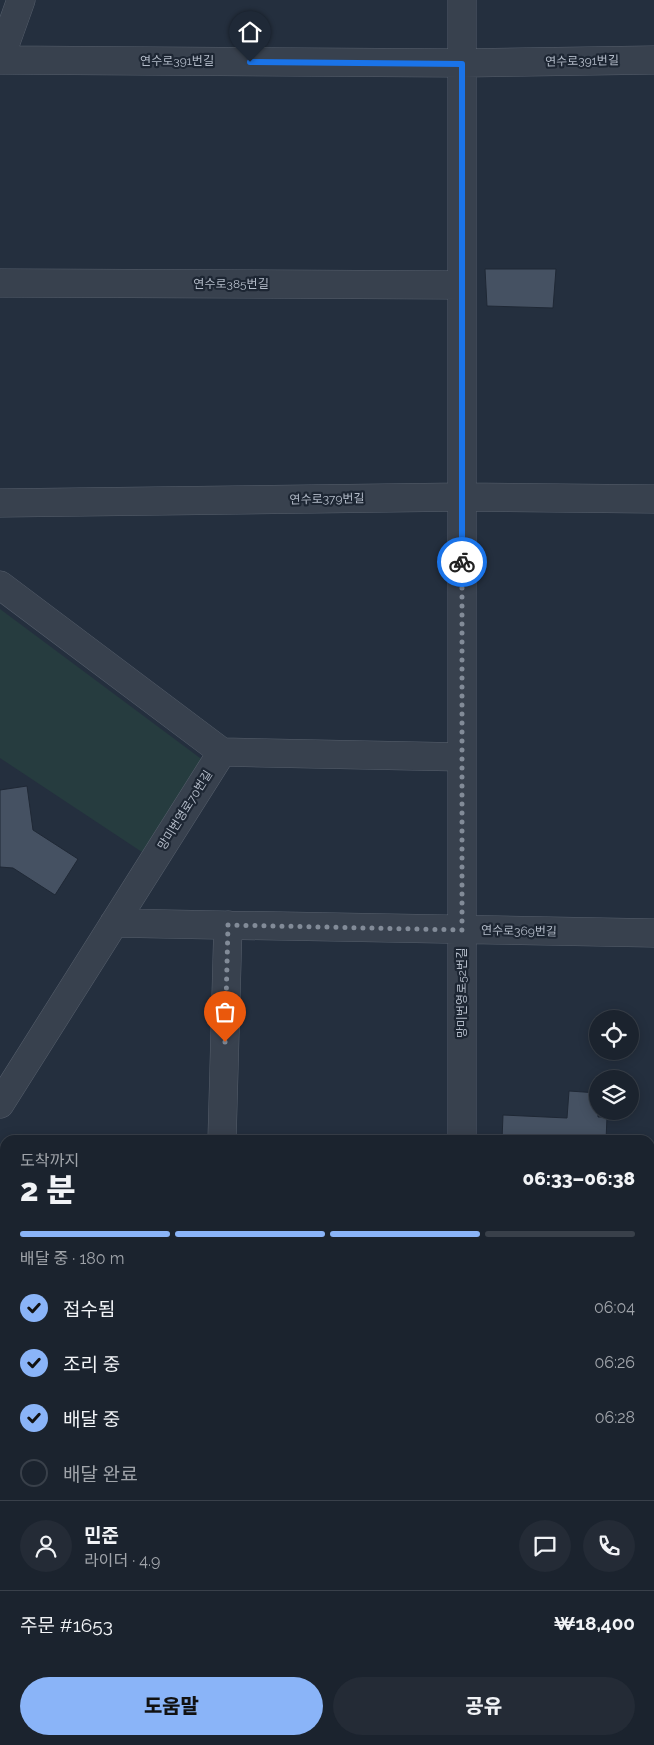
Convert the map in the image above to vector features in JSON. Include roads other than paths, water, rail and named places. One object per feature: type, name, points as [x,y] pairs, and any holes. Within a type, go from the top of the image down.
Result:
[{"type":"street","points":[[0,59],[21,0]]},
{"type":"street","name":"망미번영로52번길","points":[[462,0],[462,1135]]},
{"type":"street","name":"연수로391번길","points":[[0,59],[462,64],[654,60]]},
{"type":"street","name":"연수로385번길","points":[[0,283],[462,285]]},
{"type":"street","name":"연수로379번길","points":[[0,503],[462,497],[654,499]]},
{"type":"street","points":[[0,585],[222,752],[462,757]]},
{"type":"street","name":"망미번영로70번길","points":[[0,1104],[222,752]]},
{"type":"street","name":"연수로369번길","points":[[114,923],[654,933]]},
{"type":"street","points":[[222,1135],[228,925]]}]
